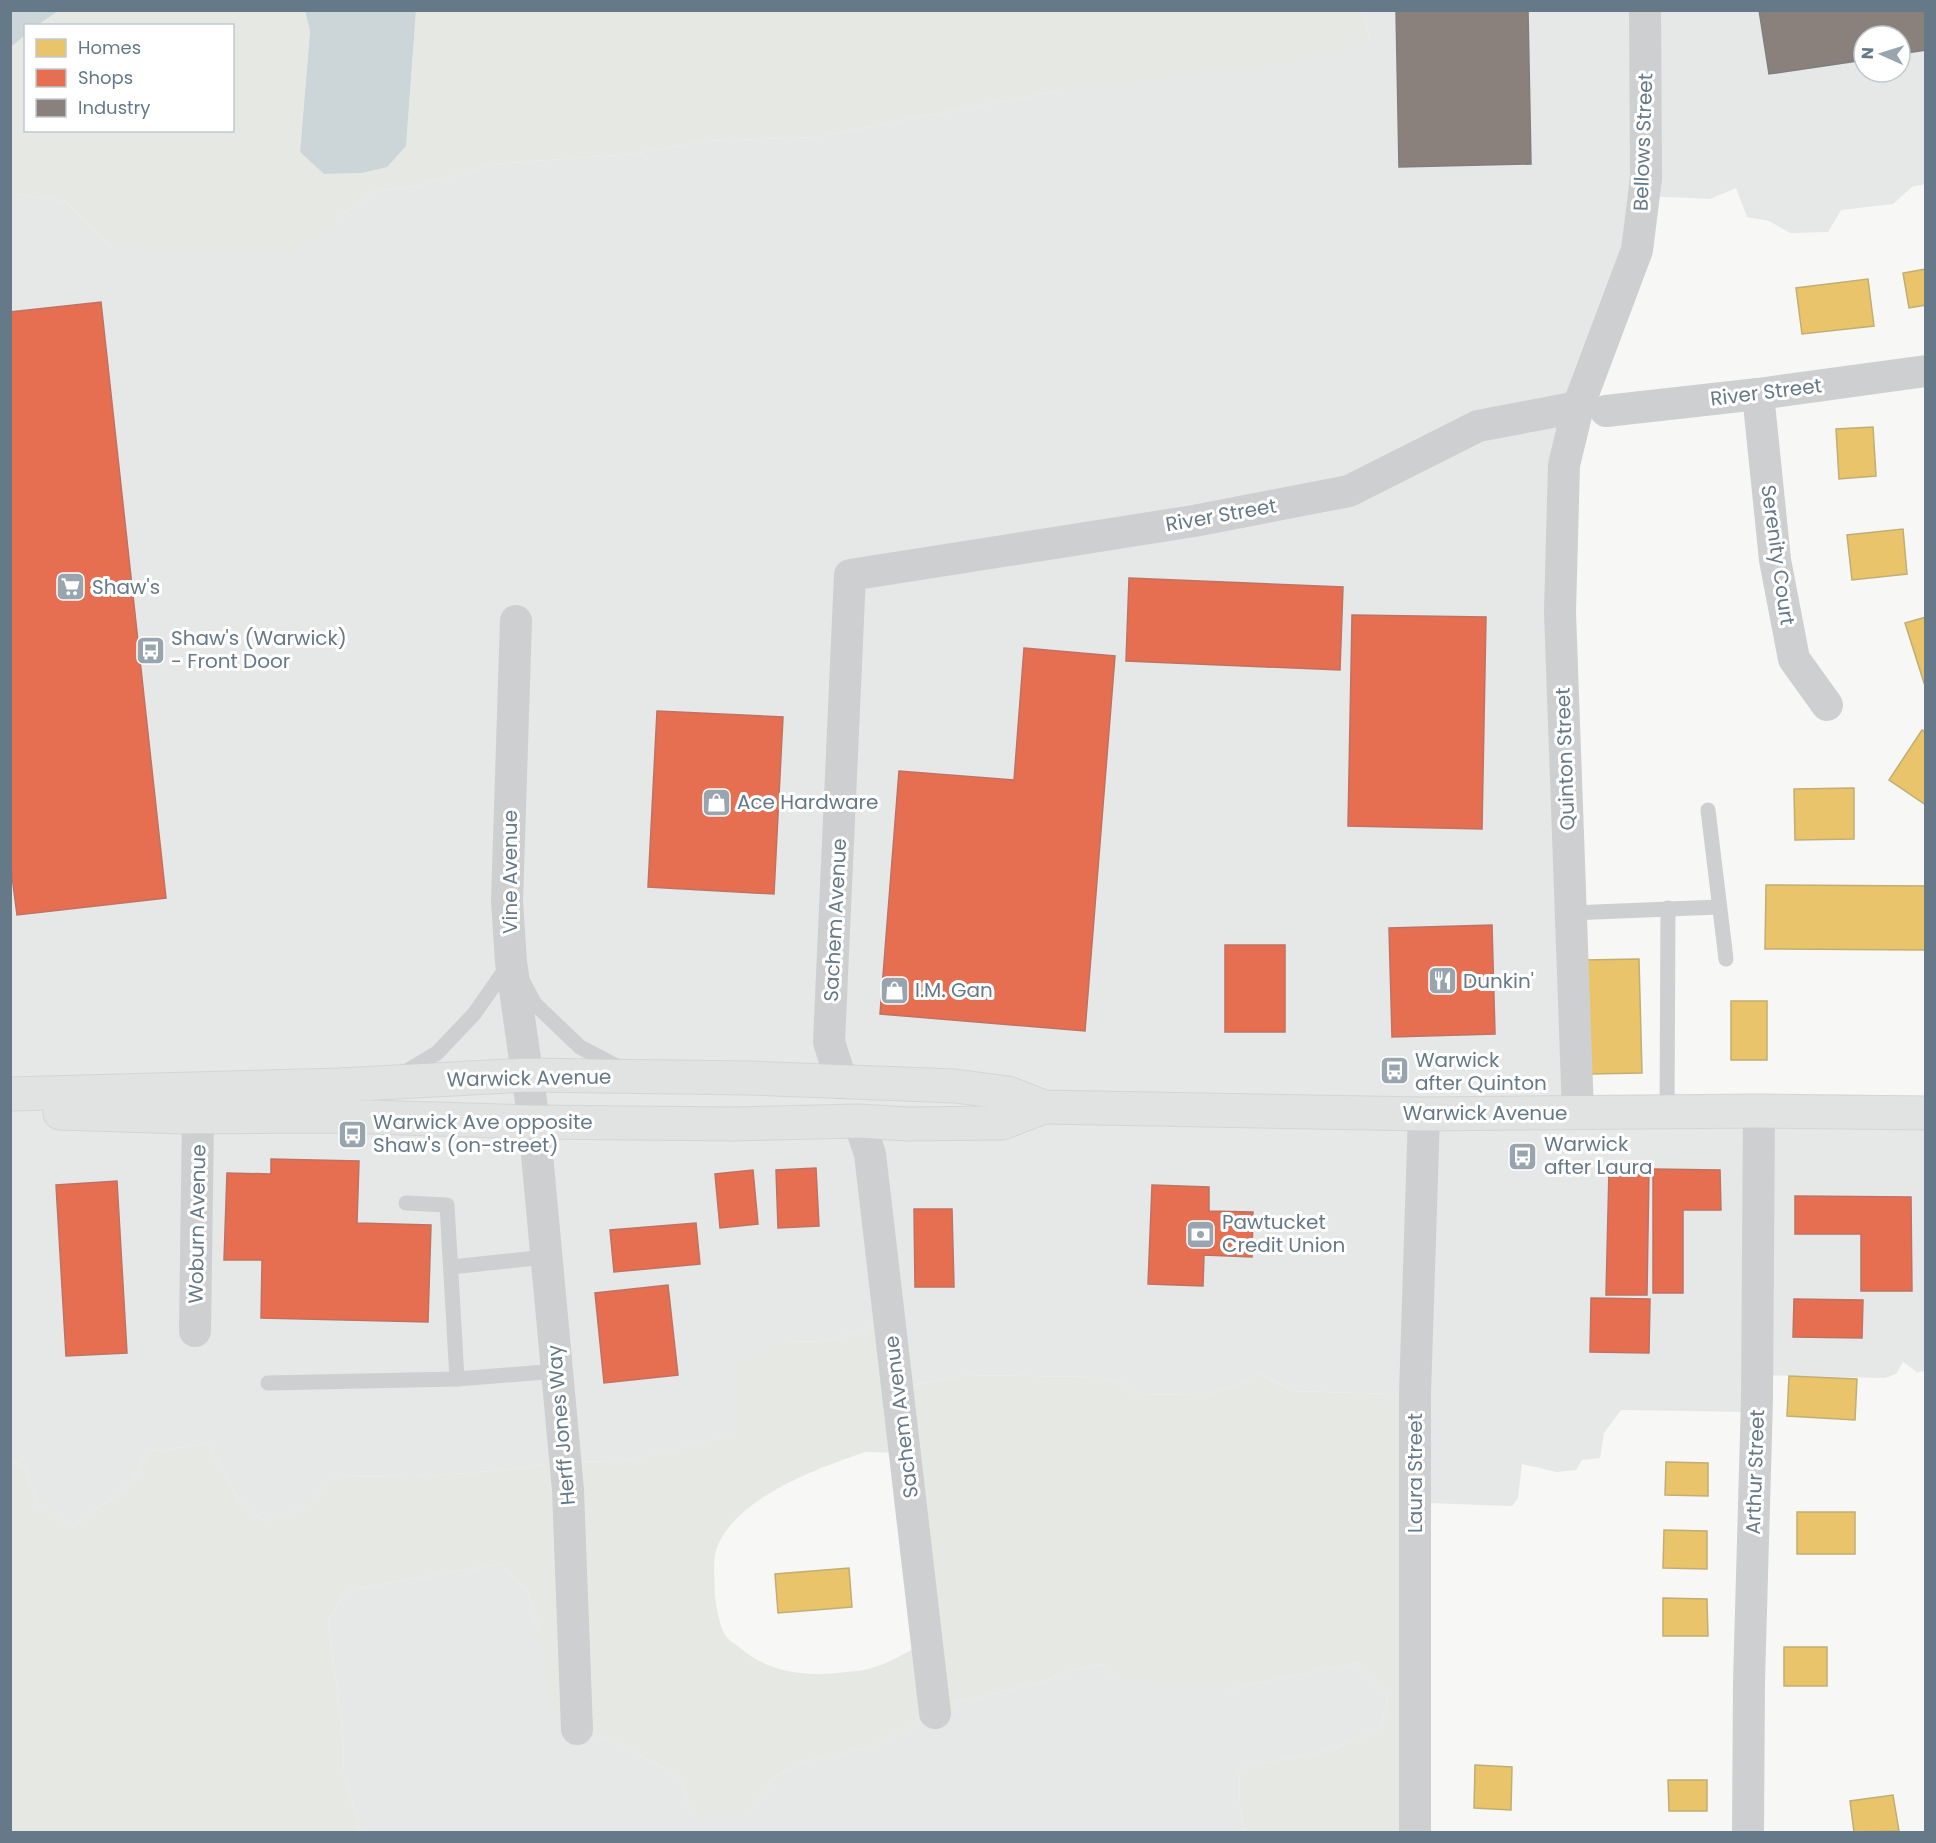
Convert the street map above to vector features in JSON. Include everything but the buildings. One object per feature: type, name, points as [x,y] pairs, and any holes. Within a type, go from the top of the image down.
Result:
[{"type":"main road","name":"Warwick Avenue","points":[[10,1094],[387,1083],[526,1075],[749,1078],[955,1086],[1008,1093],[1044,1107],[1424,1114],[1759,1111],[1926,1113]]},
{"type":"main road","name":"Warwick Avenue","points":[[10,1112],[198,1117],[336,1116],[534,1122],[734,1124],[859,1121],[907,1124],[1002,1123],[1044,1107]]},
{"type":"street","name":"Bellows Street","points":[[1592,409],[1637,250],[1646,178],[1645,10]]},
{"type":"street","name":"River Street","points":[[850,575],[1194,521],[1349,492],[1478,426],[1592,409],[1758,394],[1926,371]]},
{"type":"street","name":"Serenity Court","points":[[1758,394],[1775,560],[1794,659],[1827,705]]},
{"type":"street","name":"Quinton Street","points":[[1578,1113],[1560,612],[1564,465],[1592,409]]},
{"type":"street","name":"Sachem Avenue","points":[[842,1083],[829,1042],[850,575]]},
{"type":"street","name":"Vine Avenue","points":[[516,621],[507,901],[511,962],[534,1122]]},
{"type":"street","name":"Arthur Street","points":[[1748,1833],[1749,1682],[1757,1399],[1759,1111]]},
{"type":"street","name":"Laura Street","points":[[1415,1833],[1415,1394],[1424,1114]]},
{"type":"street","name":"Woburn Avenue","points":[[195,1331],[198,1117]]},
{"type":"street","name":"Sachem Avenue","points":[[859,1121],[870,1154],[936,1713]]},
{"type":"street","name":"Herff Jones Way","points":[[534,1122],[568,1490],[577,1728]]},
{"type":"lane","points":[[1708,810],[1726,959]]},
{"type":"lane","points":[[1571,913],[1718,907]]},
{"type":"lane","points":[[1667,1112],[1668,908]]},
{"type":"lane","points":[[387,1083],[437,1053],[474,1014],[511,962],[535,1004],[580,1047],[636,1077]]},
{"type":"lane","points":[[406,1203],[447,1205],[457,1379]]},
{"type":"lane","points":[[451,1267],[546,1257]]},
{"type":"lane","points":[[268,1383],[457,1379],[556,1371]]},
{"type":"shaded area","points":[[11,10],[58,10],[39,24],[24,24],[24,36],[11,47]]},
{"type":"shaded area","points":[[1365,10],[1369,40],[1309,60],[1051,92],[817,137],[705,141],[633,154],[494,164],[416,186],[376,191],[336,218],[294,253],[114,249],[66,202],[17,194],[11,199],[11,47],[24,36],[24,132],[234,132],[234,24],[39,24],[58,11],[305,11],[310,30],[300,152],[324,174],[362,173],[406,146],[416,11]]},
{"type":"shaded area","points":[[305,11],[416,11],[406,146],[387,167],[362,173],[324,174],[300,152],[310,31]]},
{"type":"shaded area","points":[[1365,11],[1925,11],[1925,184],[1912,187],[1893,204],[1841,210],[1828,232],[1790,233],[1769,221],[1747,217],[1736,188],[1710,199],[1644,196],[1561,409],[1573,1100],[1925,1111],[1925,1371],[1917,1372],[1903,1362],[1896,1374],[1885,1378],[1757,1375],[1752,1412],[1621,1410],[1604,1433],[1600,1458],[1582,1460],[1576,1470],[1557,1472],[1522,1464],[1518,1498],[1512,1506],[1427,1503],[1425,1395],[1294,1391],[1258,1373],[1249,1381],[1205,1395],[1136,1394],[1122,1384],[1099,1377],[963,1375],[899,1388],[885,1318],[859,1332],[824,1341],[780,1342],[737,1434],[621,1462],[565,1461],[504,1470],[414,1477],[332,1476],[310,1506],[265,1521],[240,1502],[208,1444],[149,1451],[130,1485],[72,1527],[40,1508],[24,1466],[11,1461],[10,199],[17,194],[66,202],[114,249],[336,218],[376,191],[416,186],[494,164],[633,154],[705,141],[817,137],[1051,92],[1369,40]]},
{"type":"shaded area","points":[[885,1318],[900,1388],[963,1375],[1099,1377],[1122,1384],[1136,1394],[1205,1395],[1249,1381],[1258,1373],[1294,1391],[1425,1395],[1430,1832],[1245,1832],[1240,1806],[1239,1769],[1333,1749],[1381,1729],[1388,1695],[1357,1663],[1230,1689],[1162,1685],[1111,1674],[1101,1664],[1073,1670],[1042,1682],[958,1702],[872,1746],[800,1763],[774,1777],[750,1811],[705,1816],[689,1810],[683,1783],[664,1768],[610,1739],[597,1736],[550,1707],[539,1631],[527,1590],[501,1564],[347,1590],[328,1621],[343,1734],[344,1775],[361,1832],[11,1832],[10,1461],[24,1466],[40,1508],[72,1527],[130,1485],[149,1451],[208,1444],[240,1502],[265,1521],[310,1506],[332,1476],[414,1477],[504,1470],[565,1461],[621,1462],[736,1434],[735,1366],[780,1342],[824,1341],[859,1332]],"holes":[[[865,1452],[899,1453],[923,1644],[870,1668],[817,1674],[790,1672],[763,1663],[728,1639],[723,1631],[717,1610],[714,1568],[717,1547],[731,1525],[764,1497],[805,1475]]]},
{"type":"shaded area","points":[[501,1564],[527,1590],[539,1631],[597,1736],[610,1739],[664,1768],[683,1783],[689,1810],[750,1811],[774,1777],[800,1763],[872,1746],[958,1702],[1042,1682],[1073,1670],[1101,1664],[1111,1674],[1230,1689],[1357,1663],[1388,1695],[1381,1729],[1333,1749],[1239,1769],[1240,1806],[1245,1832],[361,1832],[344,1775],[343,1734],[328,1621],[347,1590]]},
{"type":"place","name":"Shaw's","points":[[71,587]]},
{"type":"place","name":"Shaw's (Warwick) - Front Door","points":[[150,650]]},
{"type":"place","name":"Ace Hardware","points":[[716,802]]},
{"type":"place","name":"Dunkin'","points":[[1442,981]]},
{"type":"place","name":"I.M. Gan","points":[[894,990]]},
{"type":"place","name":"Warwick after Quinton","points":[[1394,1071]]},
{"type":"place","name":"Warwick Ave opposite Shaw's (on-street)","points":[[352,1134]]},
{"type":"place","name":"Warwick after Laura","points":[[1523,1156]]},
{"type":"place","name":"Pawtucket Credit Union","points":[[1201,1234]]}]
